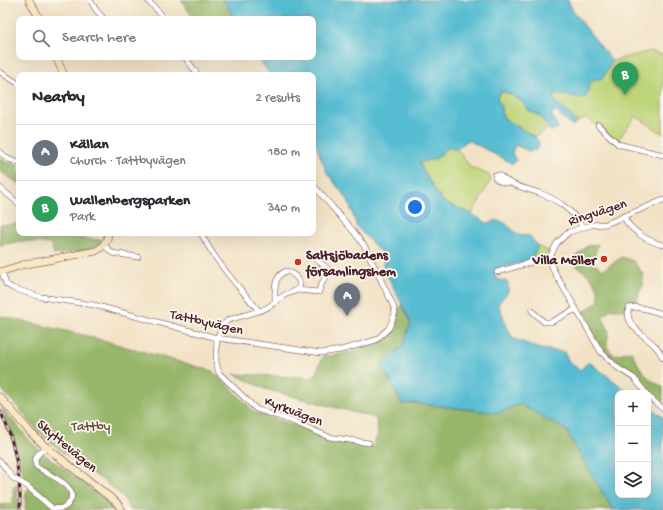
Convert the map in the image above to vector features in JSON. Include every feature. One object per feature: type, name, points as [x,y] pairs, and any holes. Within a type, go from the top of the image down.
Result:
[{"type":"street","points":[[29,0],[38,16]]},
{"type":"street","points":[[90,0],[101,16]]},
{"type":"street","points":[[147,0],[162,16]]},
{"type":"street","points":[[57,60],[63,72]]},
{"type":"street","points":[[187,60],[196,72]]},
{"type":"street","points":[[0,72],[16,82]]},
{"type":"street","points":[[598,125],[618,144],[663,155]]},
{"type":"street","points":[[0,152],[8,159],[16,162]]},
{"type":"street","points":[[508,183],[540,193],[558,202],[575,217],[582,227]]},
{"type":"street","points":[[0,188],[16,201]]},
{"type":"street","name":"Tattbyvägen","points":[[1,272],[6,284],[20,291],[62,301],[94,305],[217,338],[321,353],[341,350],[376,340],[389,328],[393,321],[395,313],[393,305],[365,246],[316,189]]},
{"type":"street","name":"Ringvägen","points":[[549,259],[562,237],[568,232],[582,227],[606,224],[663,200]]},
{"type":"street","points":[[623,216],[631,228],[657,244],[663,245]]},
{"type":"street","points":[[1,272],[22,265],[102,248],[106,242],[107,236]]},
{"type":"street","points":[[203,236],[212,252],[259,311]]},
{"type":"street","points":[[104,245],[112,253],[138,257]]},
{"type":"street","points":[[296,290],[319,292],[328,272],[328,269],[310,254]]},
{"type":"street","points":[[497,272],[539,260],[549,259],[555,273],[601,352],[618,368],[634,378],[644,390]]},
{"type":"street","points":[[275,303],[275,284],[280,273],[286,271],[294,274],[300,283],[296,290]]},
{"type":"street","name":"Kyrkvägen","points":[[296,290],[284,295],[268,308],[228,320],[220,329],[217,338],[216,362],[219,373],[256,409],[294,422],[329,437],[369,443]]},
{"type":"street","points":[[663,314],[635,307],[629,308],[627,313],[629,320],[633,325],[656,346],[663,358]]},
{"type":"street","points":[[532,311],[544,322],[551,322],[576,309]]},
{"type":"street","name":"Skyttevägen","points":[[0,397],[30,432],[46,447],[116,502],[122,510]]},
{"type":"street","points":[[651,399],[663,409]]},
{"type":"street","points":[[0,461],[13,478],[26,486],[52,508],[56,509],[63,507],[68,505],[72,494],[68,487],[40,469],[36,464],[36,456],[46,447]]},
{"type":"green space","points":[[181,0],[223,0],[229,8],[232,16],[192,16]]},
{"type":"green space","points":[[651,51],[663,55],[663,134],[636,116],[617,141],[587,118],[577,122],[553,99],[554,94],[585,98],[590,84],[595,80],[603,78],[612,61]]},
{"type":"green space","points":[[500,92],[505,92],[512,95],[524,103],[528,110],[540,116],[549,128],[535,137],[506,120],[501,113],[501,106],[497,98]]},
{"type":"green space","points":[[446,148],[457,149],[470,167],[489,175],[491,180],[472,214],[444,202],[434,189],[419,162],[437,158]]},
{"type":"green space","points":[[0,157],[7,163],[16,164],[16,182],[0,171]]},
{"type":"green space","points":[[16,224],[16,236],[61,236],[102,240],[93,248],[87,250],[54,255],[51,244],[23,241],[0,245],[0,225]]},
{"type":"green space","points":[[598,244],[592,263],[603,270],[622,257],[633,261],[643,274],[643,286],[639,292],[636,305],[627,305],[625,310],[611,309],[602,317],[609,333],[607,342],[608,348],[615,355],[631,351],[647,376],[663,387],[663,406],[651,396],[651,390],[646,390],[636,376],[615,363],[602,351],[581,314],[599,301],[599,294],[596,284],[585,272],[575,265],[575,257],[587,246]]},
{"type":"green space","points":[[538,247],[549,251],[545,257],[530,260]]},
{"type":"green space","name":"Tattby","points":[[403,306],[411,322],[403,346],[382,365],[402,404],[414,403],[499,413],[520,404],[566,430],[613,510],[130,510],[123,497],[105,482],[62,452],[38,431],[0,387],[0,316],[87,336],[212,371],[255,413],[301,427],[331,439],[372,448],[378,434],[376,418],[265,389],[234,374],[314,378],[323,356],[330,356],[360,349],[370,346],[387,337],[395,326],[399,308]]},
{"type":"green space","points":[[1,407],[31,442],[44,454],[107,501],[115,510],[25,510],[26,492],[31,485],[25,480],[15,445]]},
{"type":"green space","points":[[18,484],[17,510],[0,510],[0,505],[13,504],[13,488]]},
{"type":"water","points":[[223,0],[568,0],[573,11],[612,61],[603,78],[594,80],[588,86],[589,92],[585,98],[554,94],[553,99],[577,122],[572,126],[556,111],[551,114],[558,128],[551,131],[540,116],[528,110],[523,103],[512,95],[505,92],[500,92],[497,98],[501,106],[501,113],[506,120],[535,137],[540,144],[536,150],[529,151],[515,145],[512,153],[516,161],[513,164],[468,140],[457,149],[446,148],[437,158],[419,163],[434,189],[444,202],[472,214],[487,223],[494,220],[505,223],[518,235],[530,236],[538,247],[530,260],[494,270],[496,279],[508,282],[508,292],[498,304],[512,338],[540,349],[564,352],[569,362],[580,370],[589,362],[626,390],[615,390],[615,498],[651,498],[651,408],[663,417],[663,510],[613,510],[566,430],[520,404],[499,413],[414,403],[402,404],[382,365],[403,346],[411,322],[383,267],[384,256],[357,227],[348,200],[327,173],[316,145],[316,72],[269,72],[259,60],[316,60],[316,16],[232,16],[229,8]]},
{"type":"railway","points":[[0,411],[10,434],[16,459],[20,510]]},
{"type":"place","name":"Wallenbergsparken","points":[[625,95]]},
{"type":"place","name":"Villa Möller","points":[[604,259]]},
{"type":"place","name":"Saltsjöbadens församlingshem","points":[[298,262]]},
{"type":"place","name":"Källan","points":[[347,316]]}]
